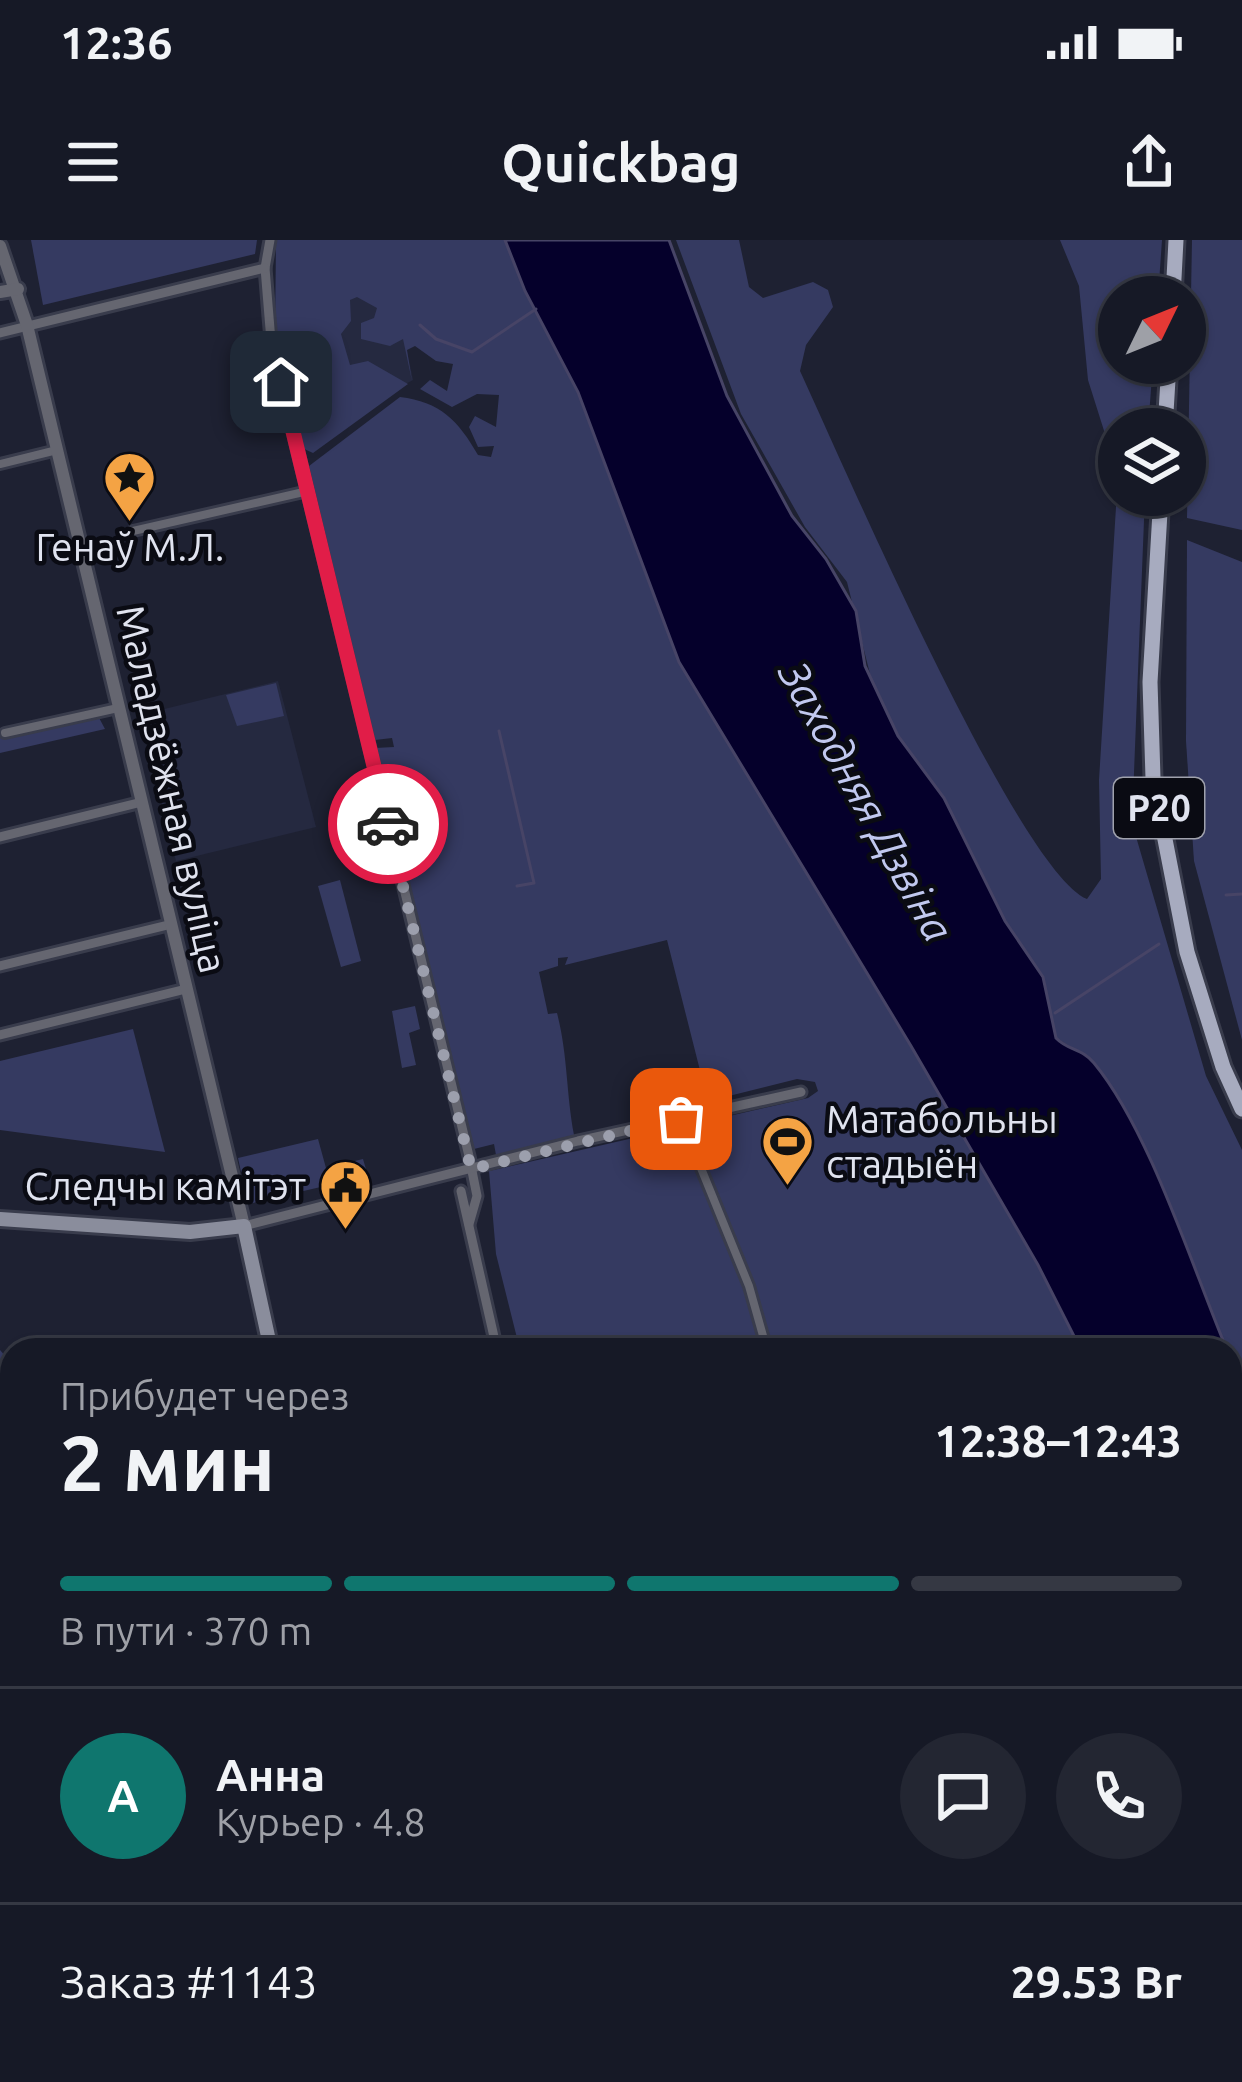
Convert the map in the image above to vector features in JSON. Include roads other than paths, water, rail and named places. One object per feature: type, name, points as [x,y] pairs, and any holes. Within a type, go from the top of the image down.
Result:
[{"type":"main road","points":[[1173,276],[1176,240]]},
{"type":"main road","name":"Р20","points":[[1160,516],[1150,682],[1154,778],[1187,952],[1222,1067],[1242,1109]]},
{"type":"main road","points":[[0,1219],[190,1232],[244,1226]]},
{"type":"main road","name":"Маладзёжная вуліца","points":[[244,1226],[268,1338]]},
{"type":"street","points":[[270,240],[266,268],[271,341],[471,1169],[477,1196],[469,1224]]},
{"type":"street","name":"Маладзёжная вуліца","points":[[0,246],[28,325],[244,1226]]},
{"type":"street","points":[[0,333],[266,268]]},
{"type":"street","points":[[0,292],[18,289]]},
{"type":"street","points":[[0,464],[57,451]]},
{"type":"street","points":[[133,530],[308,490]]},
{"type":"street","points":[[5,733],[119,707]]},
{"type":"street","points":[[0,837],[142,802]]},
{"type":"street","points":[[0,965],[172,924]]},
{"type":"street","points":[[0,1035],[186,989]]},
{"type":"street","points":[[244,1226],[801,1092]]},
{"type":"street","points":[[681,1119],[749,1286],[764,1338]]},
{"type":"street","points":[[461,1191],[494,1338]]},
{"type":"water","name":"Заходняя Дзвіна","points":[[505,240],[669,240],[727,396],[792,516],[826,559],[856,611],[865,666],[898,736],[944,798],[1005,921],[1043,977],[1056,1038],[1094,1063],[1133,1125],[1222,1338],[1075,1338],[911,1046],[679,662],[578,392],[525,291]]},
{"type":"waterway","points":[[420,325],[436,339],[472,352],[536,309]]},
{"type":"waterway","points":[[499,731],[534,883],[517,886]]},
{"type":"waterway","points":[[1226,895],[1242,894]]},
{"type":"waterway","points":[[1055,1013],[1159,944]]},
{"type":"place","name":"Генаў М.Л.","points":[[130,523]]},
{"type":"place","name":"Матабольны стадыён","points":[[787,1187]]},
{"type":"place","name":"Следчы камітэт","points":[[345,1232]]}]
